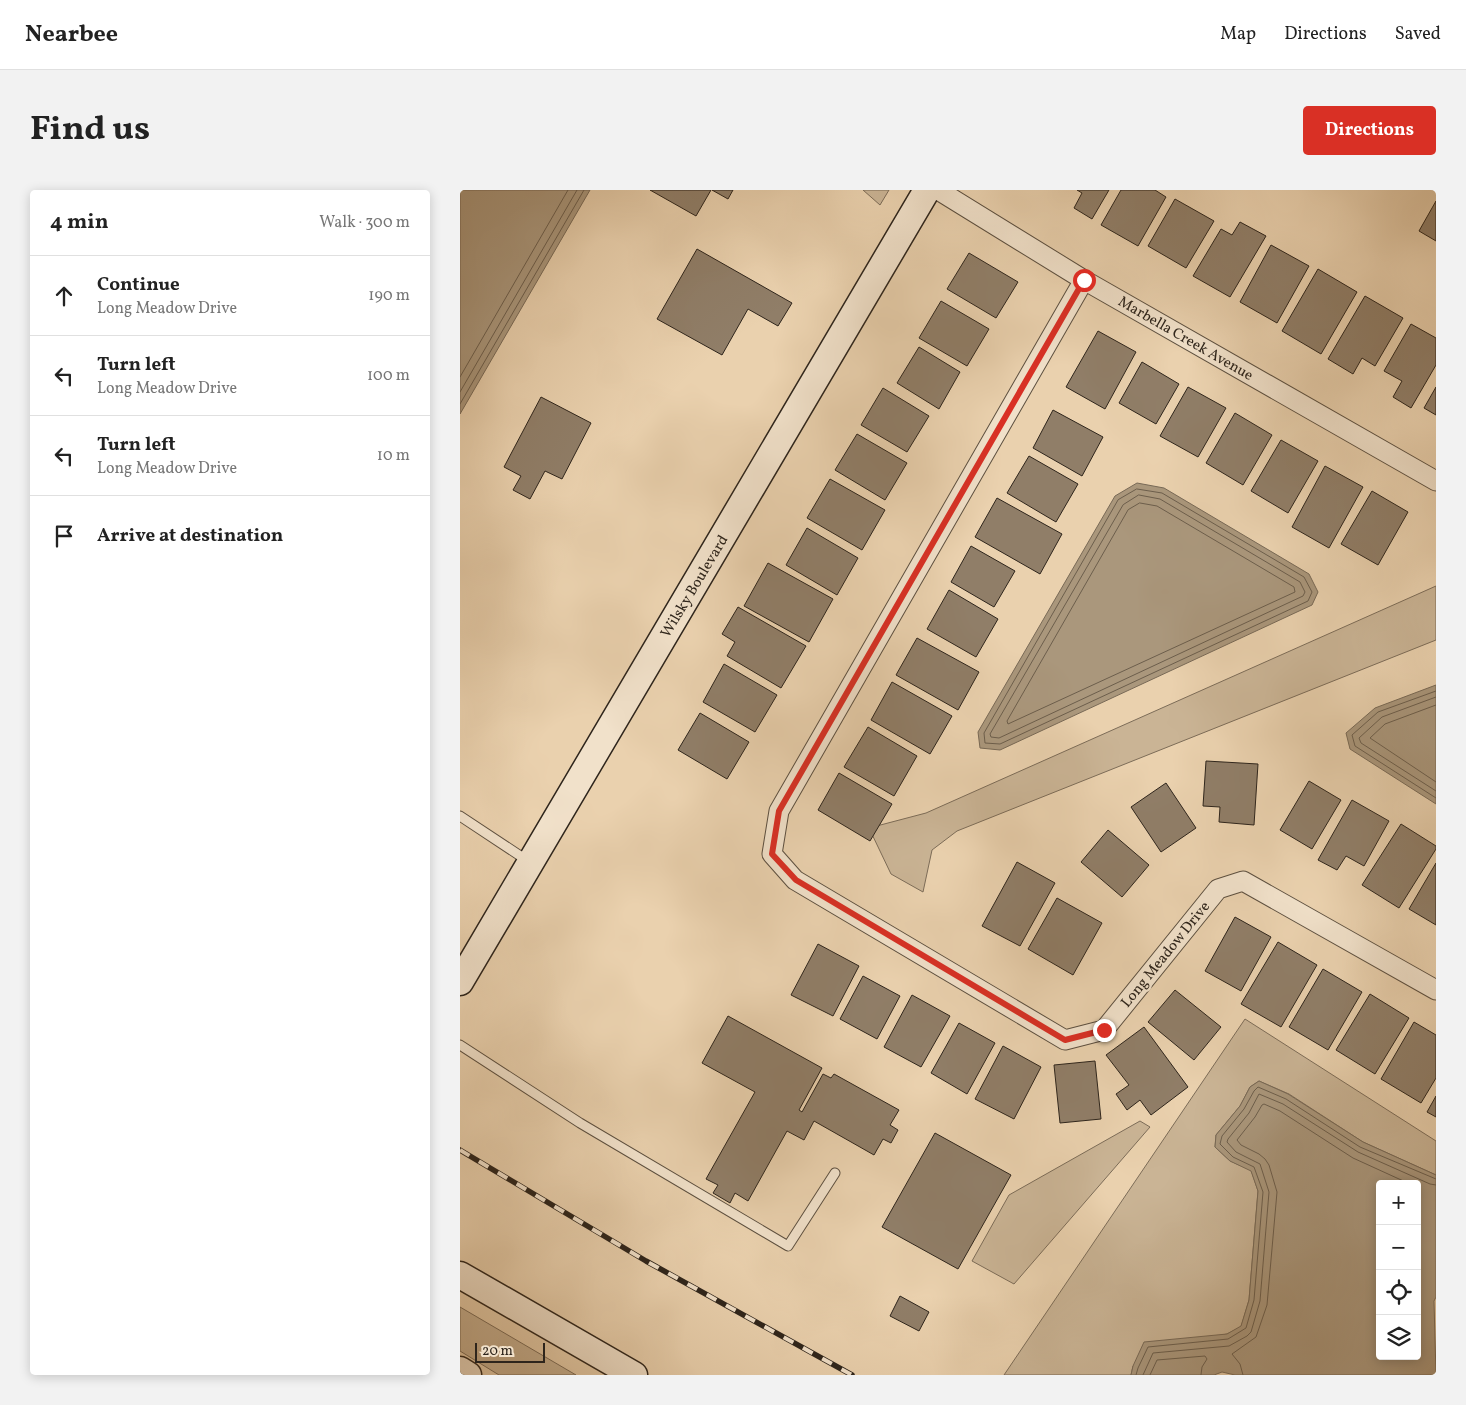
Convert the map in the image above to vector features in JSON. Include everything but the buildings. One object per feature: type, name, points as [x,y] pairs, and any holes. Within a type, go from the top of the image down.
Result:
[{"type":"main road","name":"Wilsky Boulevard","points":[[460,982],[927,190]]},
{"type":"main road","points":[[460,1275],[634,1375]]},
{"type":"main road","points":[[460,1370],[468,1375]]},
{"type":"street","name":"Marbella Creek Avenue","points":[[938,190],[1084,280],[1436,481]]},
{"type":"street","name":"Long Meadow Drive","points":[[1084,280],[779,811],[772,854],[796,880],[1065,1040],[1104,1030],[1218,889],[1243,881],[1436,990]]},
{"type":"lane","points":[[460,816],[531,862]]},
{"type":"lane","points":[[460,1045],[580,1123],[788,1246],[835,1173]]},
{"type":"shaded area","points":[[863,190],[889,190],[880,205]]},
{"type":"shaded area","points":[[1436,586],[1436,640],[957,831],[932,850],[923,892],[891,874],[869,828],[926,813]]},
{"type":"shaded area","points":[[1245,1019],[1436,1141],[1436,1175],[1363,1142],[1289,1094],[1259,1081],[1250,1087],[1240,1106],[1216,1135],[1215,1147],[1230,1161],[1251,1170],[1258,1191],[1249,1300],[1241,1327],[1227,1334],[1211,1337],[1133,1366],[1131,1375],[1004,1375]]},
{"type":"shaded area","points":[[1140,1121],[1150,1127],[1014,1284],[972,1261],[1009,1195]]},
{"type":"shaded area","points":[[460,1307],[576,1375],[499,1375],[460,1351]]},
{"type":"water","points":[[460,190],[590,190],[460,414]]},
{"type":"water","points":[[1137,483],[1164,488],[1309,574],[1318,592],[1312,605],[1000,750],[980,748],[978,732],[1115,496]]},
{"type":"water","points":[[1436,685],[1436,804],[1350,749],[1346,733],[1375,708]]},
{"type":"water","points":[[1259,1081],[1288,1094],[1363,1142],[1436,1175],[1436,1297],[1434,1301],[1436,1375],[1235,1375],[1222,1372],[1214,1375],[1131,1375],[1144,1342],[1227,1334],[1241,1326],[1249,1300],[1258,1191],[1251,1171],[1230,1161],[1215,1147],[1216,1135],[1240,1106],[1250,1087]]},
{"type":"railway","points":[[460,1150],[646,1261],[852,1375]]},
{"type":"route","points":[[1084,280],[779,811],[772,854],[796,880],[1065,1040],[1104,1030]]}]
